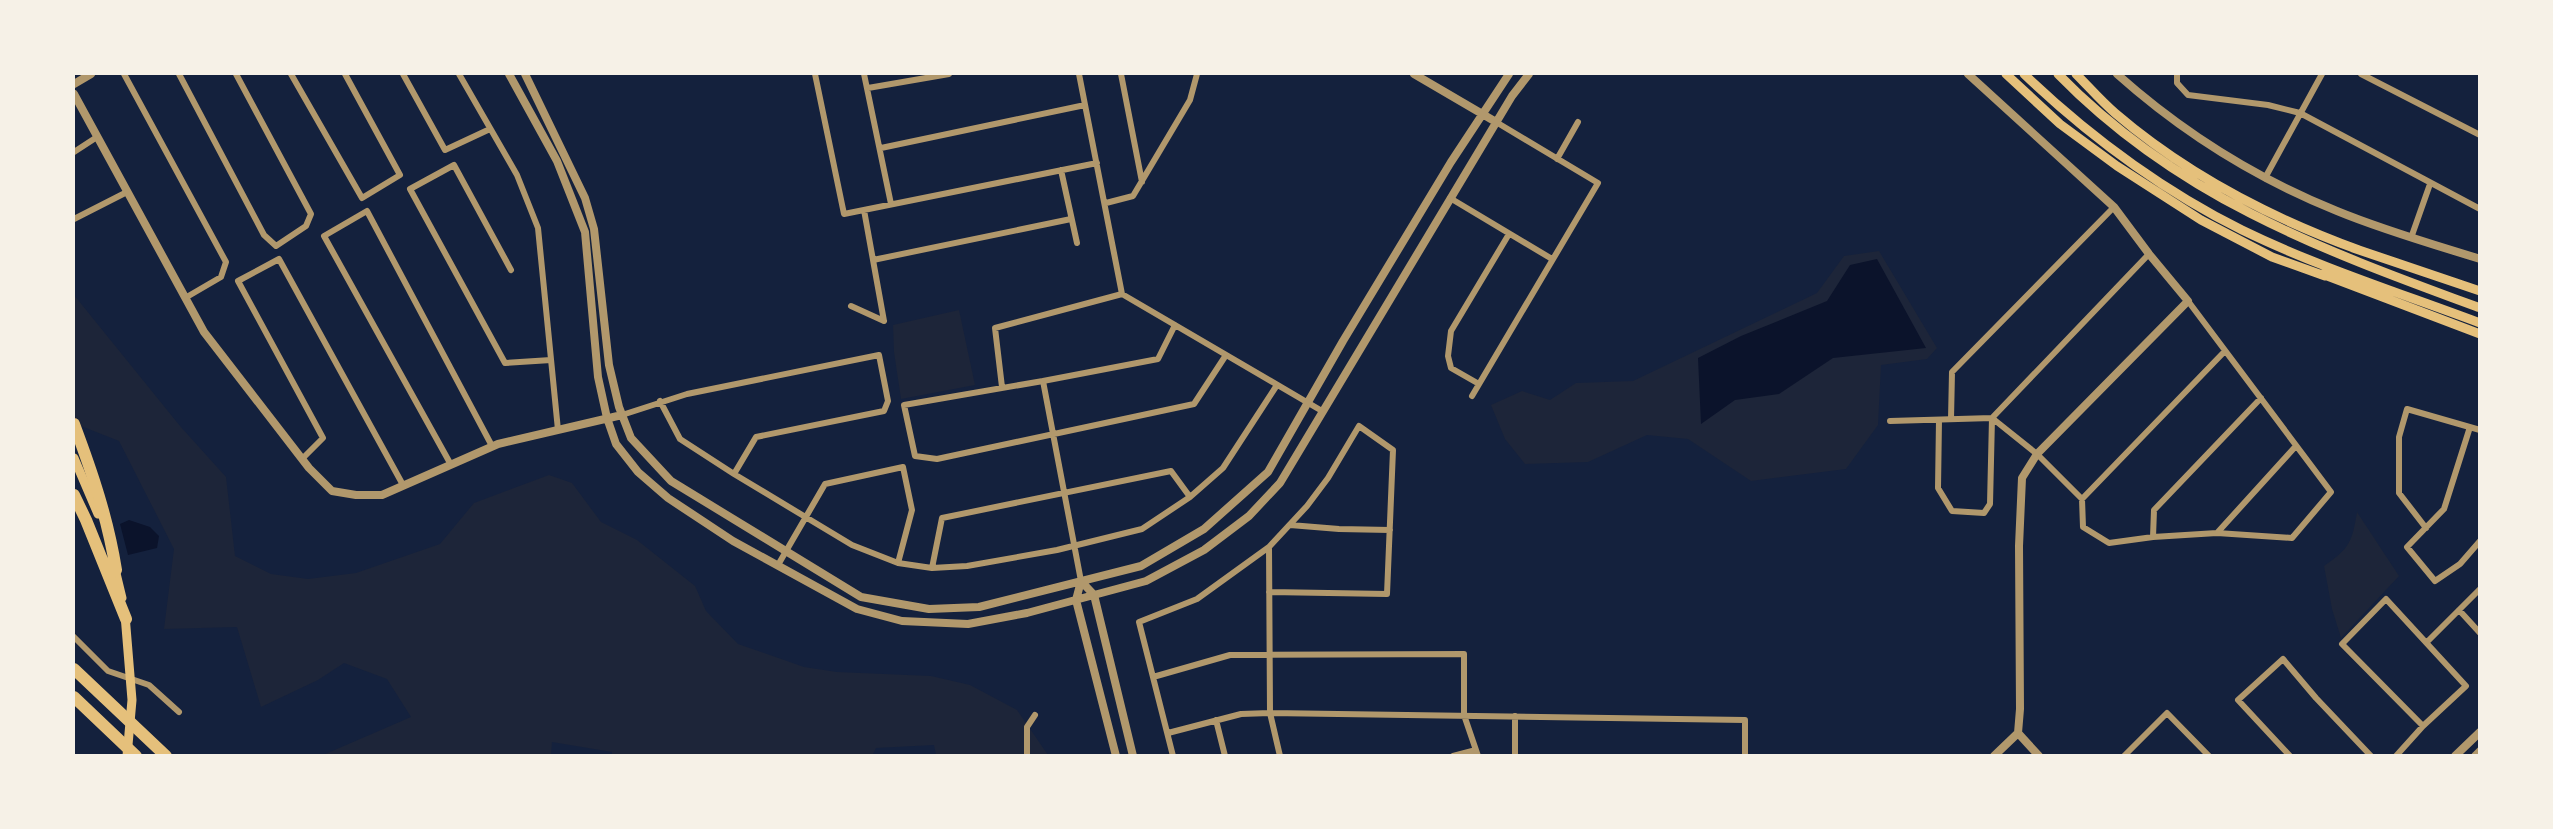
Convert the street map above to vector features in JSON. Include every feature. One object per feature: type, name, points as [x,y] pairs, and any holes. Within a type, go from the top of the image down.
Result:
[{"type":"highway","points":[[74,424],[100,496],[110,533],[116,570]]},
{"type":"highway","points":[[74,495],[126,619]]},
{"type":"highway","points":[[74,669],[166,756]]},
{"type":"highway","points":[[74,697],[136,756]]},
{"type":"main road","points":[[2008,74],[2042,105],[2082,134],[2124,158]]},
{"type":"main road","points":[[2008,74],[2060,124],[2118,166],[2201,220],[2272,257],[2480,334]]},
{"type":"main road","points":[[2024,74],[2047,96],[2148,176],[2325,276]]},
{"type":"main road","points":[[2060,74],[2077,93],[2135,143],[2200,187],[2292,235],[2480,308]]},
{"type":"main road","points":[[2076,74],[2120,117],[2194,171],[2231,194],[2359,250],[2480,291]]},
{"type":"main road","points":[[2241,230],[2327,266],[2480,323]]},
{"type":"main road","points":[[2292,235],[2359,250]]},
{"type":"main road","points":[[74,459],[93,499],[116,570],[126,619],[132,700],[126,756]]},
{"type":"street","points":[[74,84],[91,74]]},
{"type":"street","points":[[124,74],[226,262],[221,277],[185,298]]},
{"type":"street","points":[[179,74],[264,235],[276,246],[306,226],[311,214],[236,74]]},
{"type":"street","points":[[291,74],[362,198],[400,175],[345,74]]},
{"type":"street","points":[[403,74],[445,150],[490,129]]},
{"type":"street","points":[[459,74],[517,175],[538,228],[558,430]]},
{"type":"street","points":[[509,74],[557,161],[585,232],[598,377],[607,418],[616,444],[646,479],[668,498],[733,541],[857,609],[902,621],[968,624],[1027,613],[1146,581],[1204,550],[1249,516],[1280,483],[1496,122],[1528,74]]},
{"type":"street","points":[[525,74],[585,198],[594,230],[609,365],[622,415],[632,438],[670,482],[861,597],[929,609],[979,607],[1141,566],[1204,529],[1269,472],[1338,351],[1509,74]]},
{"type":"street","points":[[815,74],[843,214],[1097,163]]},
{"type":"street","points":[[864,74],[891,204]]},
{"type":"street","points":[[868,88],[949,74]]},
{"type":"street","points":[[1079,74],[1122,294]]},
{"type":"street","points":[[1121,74],[1142,182]]},
{"type":"street","points":[[1106,203],[1133,196],[1190,100],[1197,74]]},
{"type":"street","points":[[1414,74],[1598,183],[1472,396]]},
{"type":"street","points":[[1890,420],[1992,418],[2037,454],[2082,499],[2083,527],[2109,543],[2153,537],[2217,533],[2292,538],[2331,492],[2295,447],[2188,301],[2114,207],[1968,74]]},
{"type":"street","points":[[2117,74],[2153,106],[2208,145],[2265,178],[2336,211],[2411,238],[2480,259]]},
{"type":"street","points":[[2177,74],[2177,82],[2188,95],[2268,105],[2300,113],[2480,209]]},
{"type":"street","points":[[2265,178],[2322,74]]},
{"type":"street","points":[[2361,74],[2480,135]]},
{"type":"street","points":[[74,94],[204,332],[302,459],[332,491],[356,495],[382,495],[492,446],[622,415],[660,401],[879,355],[888,400],[884,411],[756,437],[734,474]]},
{"type":"street","points":[[880,148],[1085,105]]},
{"type":"street","points":[[1557,159],[1578,122]]},
{"type":"street","points":[[74,152],[97,137]]},
{"type":"street","points":[[511,270],[454,165],[410,189],[504,363],[551,360]]},
{"type":"street","points":[[1061,170],[1077,243]]},
{"type":"street","points":[[2411,238],[2430,184]]},
{"type":"street","points":[[74,219],[127,192]]},
{"type":"street","points":[[1450,198],[1552,260]]},
{"type":"street","points":[[1952,419],[1952,372],[2114,207]]},
{"type":"street","points":[[851,306],[884,321],[864,210]]},
{"type":"street","points":[[450,463],[324,236],[368,211],[492,446]]},
{"type":"street","points":[[873,260],[1071,219]]},
{"type":"street","points":[[1479,384],[1451,368],[1448,356],[1451,330],[1509,234]]},
{"type":"street","points":[[1939,420],[1938,488],[1952,511],[1984,513],[1990,504],[1992,418],[2149,254]]},
{"type":"street","points":[[302,459],[323,438],[238,281],[279,260],[403,485]]},
{"type":"street","points":[[1002,387],[995,328],[1122,294],[1277,385],[1323,408]]},
{"type":"street","points":[[1994,756],[2018,733],[2022,478],[2037,454],[2188,301]]},
{"type":"street","points":[[1175,325],[1158,359],[904,405],[915,456],[937,459],[1194,404],[1226,355]]},
{"type":"street","points":[[2082,499],[2225,351]]},
{"type":"street","points":[[1043,381],[1081,581],[1076,600],[1116,756]]},
{"type":"street","points":[[660,401],[680,439],[734,474],[852,545],[898,563],[932,568],[967,566],[1074,546],[1142,529],[1190,497],[1223,468],[1277,385]]},
{"type":"street","points":[[2153,537],[2154,510],[2261,398]]},
{"type":"street","points":[[2426,528],[2399,494],[2399,437],[2407,409],[2480,430]]},
{"type":"street","points":[[1173,756],[1139,622],[1197,599],[1269,547],[1328,478],[1359,426],[1393,450],[1387,594],[1269,592]]},
{"type":"street","points":[[2470,427],[2444,510],[2407,547],[2434,581],[2460,564],[2480,541]]},
{"type":"street","points":[[2217,533],[2295,447]]},
{"type":"street","points":[[777,565],[825,484],[903,467],[912,510],[898,563]]},
{"type":"street","points":[[932,568],[942,518],[1171,471],[1190,497]]},
{"type":"street","points":[[1290,525],[1389,530]]},
{"type":"street","points":[[1269,547],[1270,713],[1280,756]]},
{"type":"street","points":[[1081,581],[1094,595],[1133,756]]},
{"type":"street","points":[[2427,642],[2480,589]]},
{"type":"street","points":[[2396,756],[2423,726],[2466,686],[2386,599],[2342,644],[2423,726]]},
{"type":"street","points":[[2459,610],[2480,633]]},
{"type":"street","points":[[74,637],[108,670],[149,685],[179,712]]},
{"type":"street","points":[[1153,677],[1230,656],[1464,654],[1464,715],[1477,753],[1453,756]]},
{"type":"street","points":[[2290,756],[2238,700],[2283,658],[2316,698],[2372,756]]},
{"type":"street","points":[[1168,733],[1241,714],[1270,713],[1745,720],[1745,756]]},
{"type":"street","points":[[2126,755],[2167,713],[2209,756]]},
{"type":"street","points":[[1027,756],[1027,727],[1035,715]]},
{"type":"street","points":[[1515,716],[1515,756]]},
{"type":"street","points":[[1216,720],[1225,756]]},
{"type":"street","points":[[2455,756],[2480,732]]},
{"type":"street","points":[[2018,733],[2039,756]]},
{"type":"street","points":[[2475,756],[2480,751]]},
{"type":"shaded area","points":[[1879,251],[1937,348],[1927,359],[1881,365],[1878,425],[1846,469],[1751,481],[1688,439],[1647,435],[1588,462],[1525,464],[1505,439],[1491,405],[1522,391],[1550,400],[1576,383],[1633,381],[1817,293],[1844,256]]},
{"type":"shaded area","points":[[1877,259],[1926,348],[1833,358],[1779,394],[1735,400],[1701,424],[1698,358],[1741,336],[1827,301],[1850,265]]},
{"type":"shaded area","points":[[74,295],[180,426],[226,477],[235,556],[271,574],[308,579],[356,573],[440,544],[474,503],[549,475],[572,483],[601,522],[637,540],[695,586],[706,611],[738,644],[804,667],[837,672],[931,676],[970,685],[1017,710],[1048,755],[936,755],[934,745],[876,748],[872,756],[612,756],[612,752],[552,742],[551,755],[323,755],[411,717],[387,679],[344,663],[318,680],[261,707],[237,627],[164,629],[174,549],[119,441],[81,426],[74,426]]},
{"type":"shaded area","points":[[959,310],[975,385],[901,399],[894,352],[893,325]]},
{"type":"shaded area","points":[[2357,512],[2399,576],[2341,638],[2332,609],[2324,566],[2345,549],[2351,538]]},
{"type":"shaded area","points":[[129,520],[150,527],[159,536],[157,548],[128,555],[120,524]]}]
